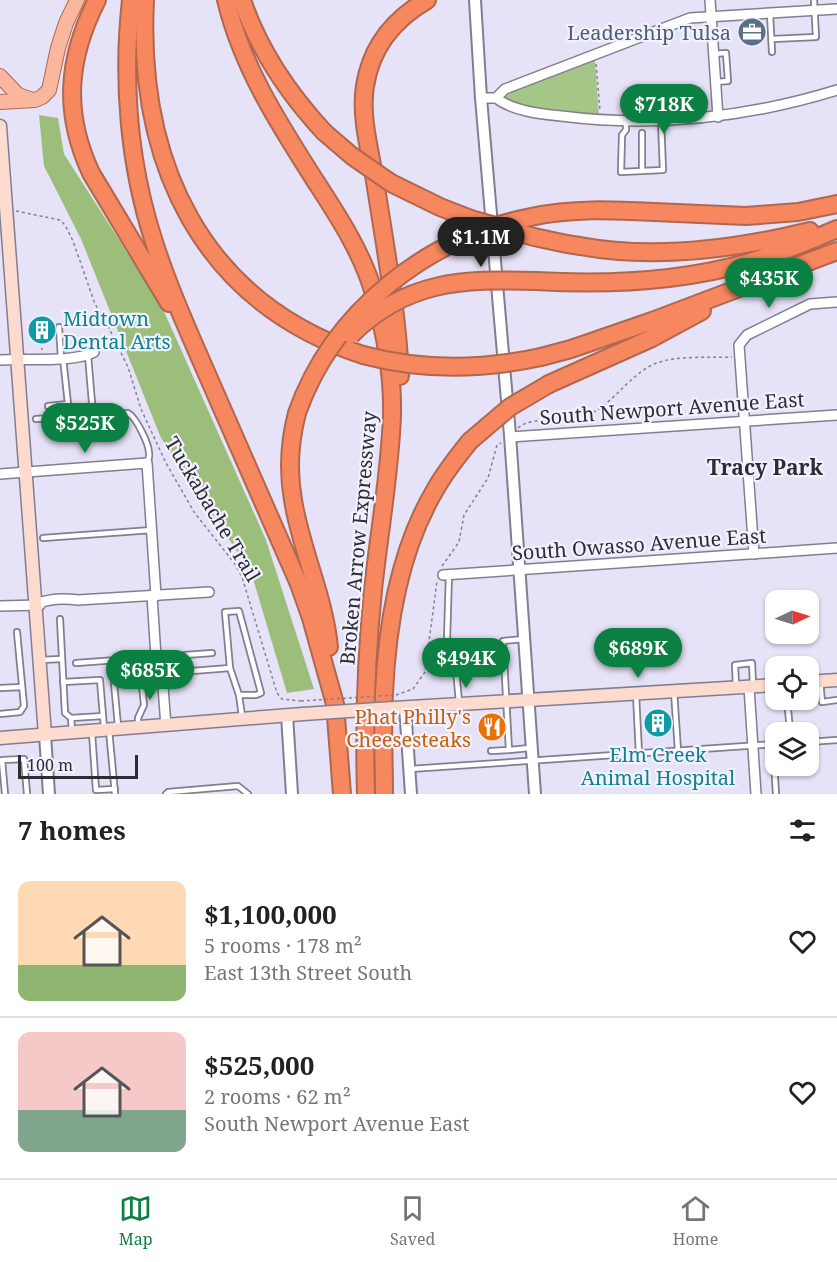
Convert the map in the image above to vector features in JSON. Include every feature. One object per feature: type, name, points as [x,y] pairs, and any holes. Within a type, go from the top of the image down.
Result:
[{"type":"highway","points":[[97,0],[79,42],[72,76],[72,102],[82,155],[157,285],[192,339]]},
{"type":"highway","name":"Broken Arrow Expressway","points":[[131,0],[127,89],[134,157],[154,243],[192,339],[299,584],[311,618],[335,704],[342,794]]},
{"type":"highway","points":[[145,0],[145,51],[153,123],[164,164],[183,207],[208,246],[235,278],[267,306],[310,334],[363,355],[422,366],[474,367],[516,363],[571,349],[837,252]]},
{"type":"highway","name":"Broken Arrow Expressway","points":[[226,0],[245,59],[258,87],[350,238],[373,291],[384,336],[392,413],[390,451],[378,541],[366,671],[364,724],[366,794]]},
{"type":"highway","points":[[242,0],[266,55],[279,76],[324,132],[352,156],[391,183],[471,219],[580,247],[665,251],[756,243],[837,225]]},
{"type":"highway","points":[[390,451],[400,384],[398,347],[389,267],[368,138],[364,103],[365,87],[373,56],[381,41],[400,18],[427,0]]},
{"type":"highway","points":[[693,250],[777,229],[837,206]]},
{"type":"highway","points":[[335,704],[329,642],[318,590],[293,500],[291,474],[293,442],[300,414],[318,365],[341,333],[376,295],[420,261],[454,243],[477,233],[532,217],[591,210],[746,216],[837,206]]},
{"type":"highway","points":[[300,414],[318,378],[334,353],[358,328],[380,311],[417,293],[451,283],[482,280],[628,282],[702,273],[784,251],[837,229]]},
{"type":"highway","points":[[384,794],[384,693],[391,623],[412,539],[427,504],[447,470],[470,441],[510,407],[549,384],[652,338],[753,283]]},
{"type":"main road","points":[[0,102],[35,100],[45,94],[50,87],[61,40],[77,0]]},
{"type":"main road","points":[[0,76],[18,95],[35,100]]},
{"type":"main road","points":[[0,126],[4,224],[26,472],[45,735]]},
{"type":"main road","points":[[819,682],[837,680]]},
{"type":"main road","points":[[0,738],[287,715],[302,708],[400,708],[765,686]]},
{"type":"street","points":[[475,0],[481,98],[510,436],[535,794]]},
{"type":"street","points":[[710,0],[718,117]]},
{"type":"street","points":[[496,98],[505,90],[690,18],[837,9]]},
{"type":"street","points":[[481,98],[496,98],[504,104],[544,114],[626,122],[718,117],[787,105],[837,90]]},
{"type":"street","points":[[754,554],[739,345],[747,335],[810,304],[837,302]]},
{"type":"street","points":[[0,360],[62,358],[91,354]]},
{"type":"street","name":"South Newport Avenue East","points":[[510,436],[837,415]]},
{"type":"street","points":[[0,474],[147,463],[152,530],[156,657]]},
{"type":"street","name":"South Owasso Avenue East","points":[[443,573],[519,570],[837,548]]},
{"type":"street","points":[[0,606],[36,604],[52,600],[209,592]]},
{"type":"street","points":[[162,674],[166,726]]},
{"type":"street","points":[[751,687],[756,794]]},
{"type":"street","points":[[400,708],[411,794]]},
{"type":"street","points":[[287,715],[292,794]]},
{"type":"street","points":[[45,735],[49,794]]},
{"type":"lane","points":[[772,39],[816,37],[814,0]]},
{"type":"lane","points":[[770,13],[772,52]]},
{"type":"lane","points":[[626,122],[626,130],[622,135],[621,172],[663,170],[661,121]]},
{"type":"lane","points":[[642,133],[642,171]]},
{"type":"lane","points":[[48,406],[68,404],[59,327]]},
{"type":"lane","points":[[91,354],[92,403]]},
{"type":"lane","points":[[36,419],[132,414],[149,453],[147,463]]},
{"type":"lane","points":[[43,538],[152,530]]},
{"type":"lane","points":[[443,573],[447,640],[455,659],[459,704]]},
{"type":"lane","points":[[239,695],[261,693],[238,611],[225,612],[230,668],[239,695],[243,719]]},
{"type":"lane","points":[[60,619],[65,713],[72,718],[103,716]]},
{"type":"lane","points":[[0,714],[20,712],[24,706],[17,632]]},
{"type":"lane","points":[[509,750],[503,642],[524,639]]},
{"type":"lane","points":[[76,663],[212,653]]},
{"type":"lane","points":[[40,660],[61,659]]},
{"type":"lane","points":[[736,687],[735,665],[752,663],[751,687]]},
{"type":"lane","points":[[63,682],[100,680],[103,716],[106,730],[115,791],[96,790],[106,730],[114,683],[121,677],[230,668]]},
{"type":"lane","points":[[138,728],[138,718],[144,705],[141,675]]},
{"type":"lane","points":[[0,688],[22,687]]},
{"type":"lane","points":[[675,692],[678,751]]},
{"type":"lane","points":[[636,694],[639,754]]},
{"type":"lane","points":[[819,694],[822,702],[837,700]]},
{"type":"lane","points":[[72,718],[72,733]]},
{"type":"lane","points":[[819,741],[837,740]]},
{"type":"lane","points":[[409,769],[765,745]]},
{"type":"lane","points":[[491,751],[532,748]]},
{"type":"lane","points":[[5,794],[2,760],[24,759],[27,794]]},
{"type":"lane","points":[[775,776],[776,794]]},
{"type":"lane","points":[[166,794],[238,786],[248,794]]},
{"type":"path","points":[[596,54],[601,120]]},
{"type":"path","name":"Tuckabache Trail","points":[[4,224],[19,211],[60,220],[65,225],[95,304],[128,367],[144,416],[166,463],[194,512],[235,564],[242,577],[277,693],[282,699],[302,708],[395,695],[413,689],[425,672],[443,573],[459,542],[464,515],[488,478],[497,445],[528,422],[579,419],[593,413],[654,364],[724,357]]},
{"type":"green space","points":[[595,60],[599,115],[526,107],[505,98],[509,91]]},
{"type":"green space","points":[[39,115],[58,118],[64,154],[162,307],[266,540],[314,689],[287,693],[251,572],[161,438],[81,239],[44,166]]},
{"type":"place","name":"Leadership Tulsa","points":[[752,32]]},
{"type":"place","name":"Midtown Dental Arts","points":[[42,330]]},
{"type":"place","name":"Elm Creek Animal Hospital","points":[[658,723]]},
{"type":"place","name":"Phat Philly's Cheesesteaks","points":[[492,727]]},
{"type":"district","name":"Tracy Park","points":[[765,467]]}]
